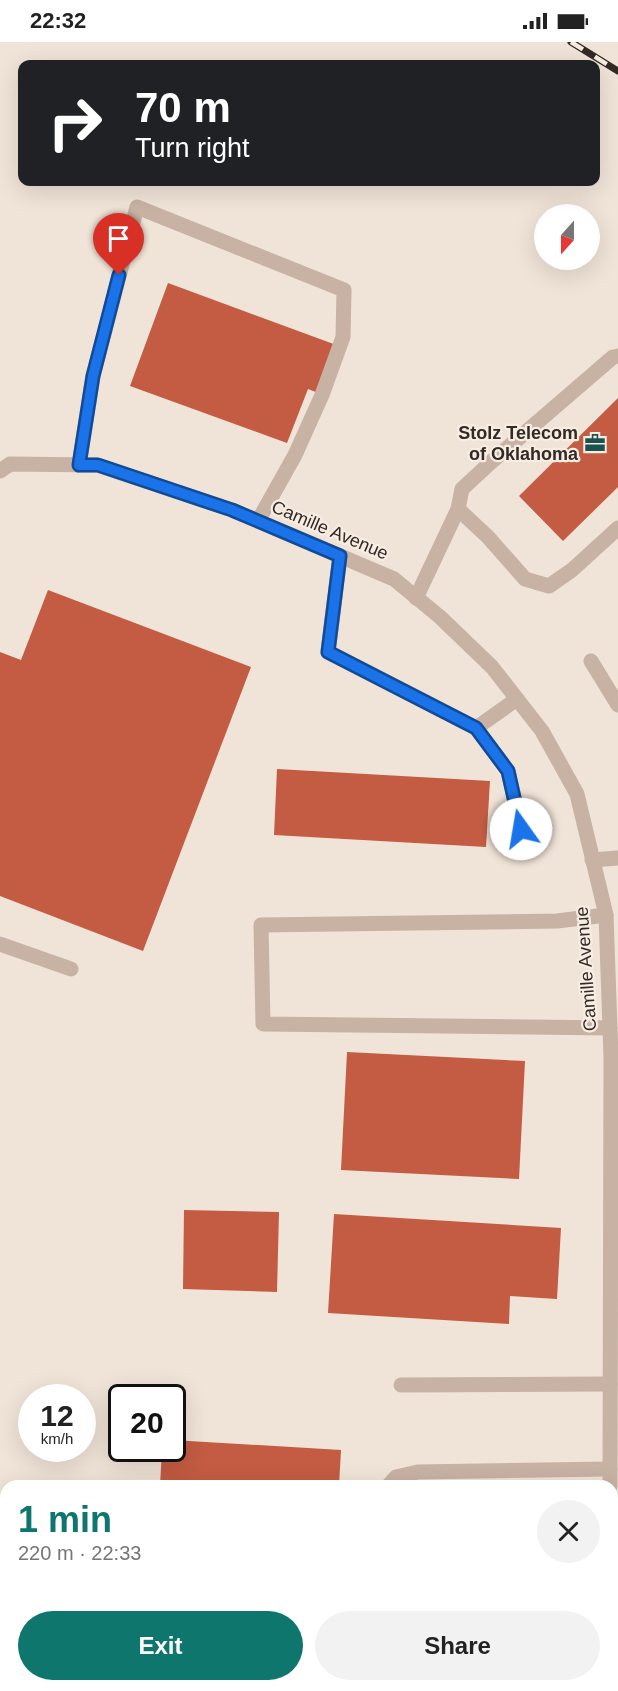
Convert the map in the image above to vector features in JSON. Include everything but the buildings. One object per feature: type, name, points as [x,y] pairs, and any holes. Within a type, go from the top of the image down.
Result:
[{"type":"street","points":[[79,465],[93,376],[137,207],[344,290],[343,337],[322,395],[295,455],[258,521]]},
{"type":"street","points":[[416,598],[458,509],[462,489],[613,357],[618,356]]},
{"type":"street","name":"Camille Avenue","points":[[0,471],[10,464],[98,465],[258,521],[394,579],[492,667],[542,731],[577,794],[606,915],[610,1028],[615,1076],[614,1354],[610,1384],[610,1480]]},
{"type":"street","points":[[458,509],[488,537],[525,579],[549,586],[572,570],[618,528]]},
{"type":"street","points":[[340,556],[328,652],[476,728],[508,771],[521,829]]},
{"type":"street","points":[[591,661],[618,705]]},
{"type":"street","points":[[476,728],[518,699]]},
{"type":"street","points":[[592,860],[618,858]]},
{"type":"street","points":[[606,915],[557,921],[261,925],[263,1024],[610,1028]]},
{"type":"street","points":[[0,944],[71,969]]},
{"type":"street","points":[[400,1385],[610,1384]]},
{"type":"street","points":[[394,1480],[418,1472],[610,1469]]},
{"type":"railway","points":[[571,42],[618,71]]},
{"type":"place","name":"Stolz Telecom of Oklahoma","points":[[595,443]]},
{"type":"route","points":[[119,275],[93,376],[79,465],[98,465],[232,510],[340,556],[328,652],[425,705],[476,728],[508,771],[521,829]]}]
